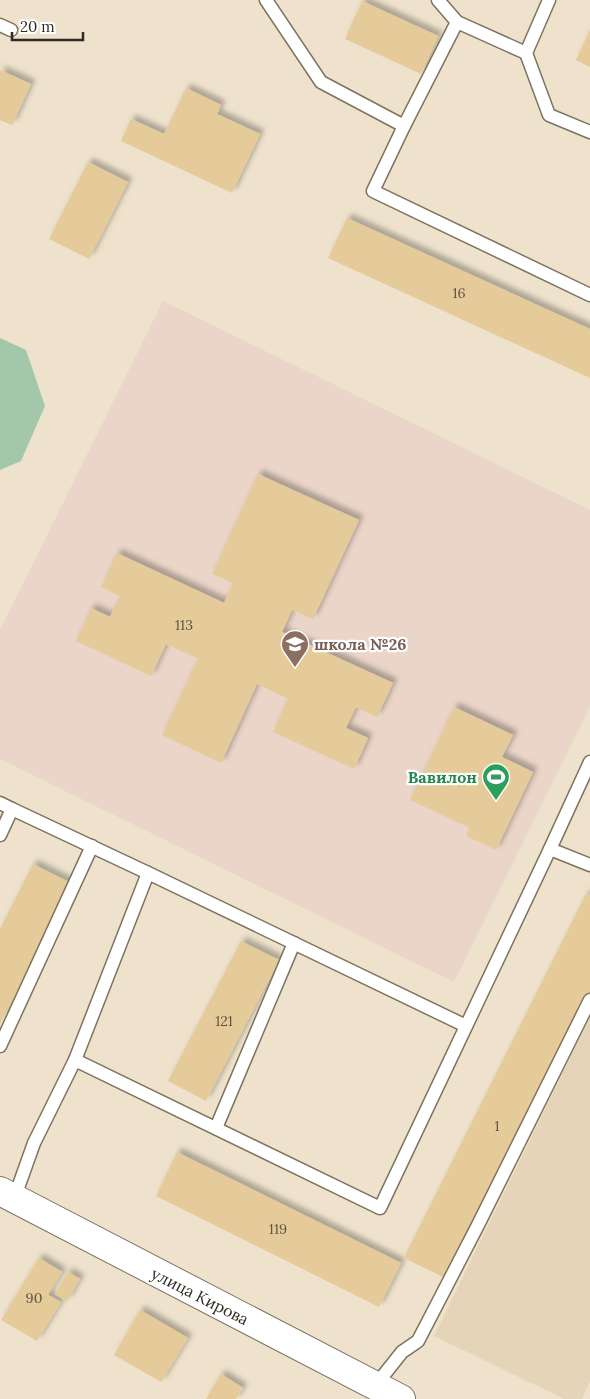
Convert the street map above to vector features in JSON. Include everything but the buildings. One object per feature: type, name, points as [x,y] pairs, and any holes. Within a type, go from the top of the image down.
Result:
[{"type":"main road","name":"улица Кирова","points":[[7,1195],[401,1399]]},
{"type":"lane","points":[[266,0],[321,82],[404,126]]},
{"type":"lane","points":[[438,0],[457,22],[526,52]]},
{"type":"lane","points":[[549,0],[526,52],[549,115],[590,132]]},
{"type":"lane","points":[[457,22],[373,191],[590,295]]},
{"type":"lane","points":[[74,1060],[380,1208],[590,762]]},
{"type":"lane","points":[[0,803],[466,1026]]},
{"type":"lane","points":[[0,835],[12,808]]},
{"type":"lane","points":[[0,1046],[92,846]]},
{"type":"lane","points":[[550,849],[590,865]]},
{"type":"lane","points":[[7,1195],[74,1060],[148,873]]},
{"type":"lane","points":[[216,1128],[294,943]]},
{"type":"lane","points":[[374,1386],[402,1352],[418,1341],[483,1216],[590,1000]]},
{"type":"shaded area","name":"школа №26","points":[[163,301],[590,510],[590,707],[454,982],[0,759],[0,630]]},
{"type":"shaded area","points":[[590,1017],[590,1382],[582,1399],[564,1399],[434,1336]]},
{"type":"green space","points":[[0,338],[26,350],[45,406],[21,461],[0,470]]},
{"type":"place","name":"школа №26","points":[[295,668]]},
{"type":"place","name":"Вавилон","points":[[496,801]]}]
